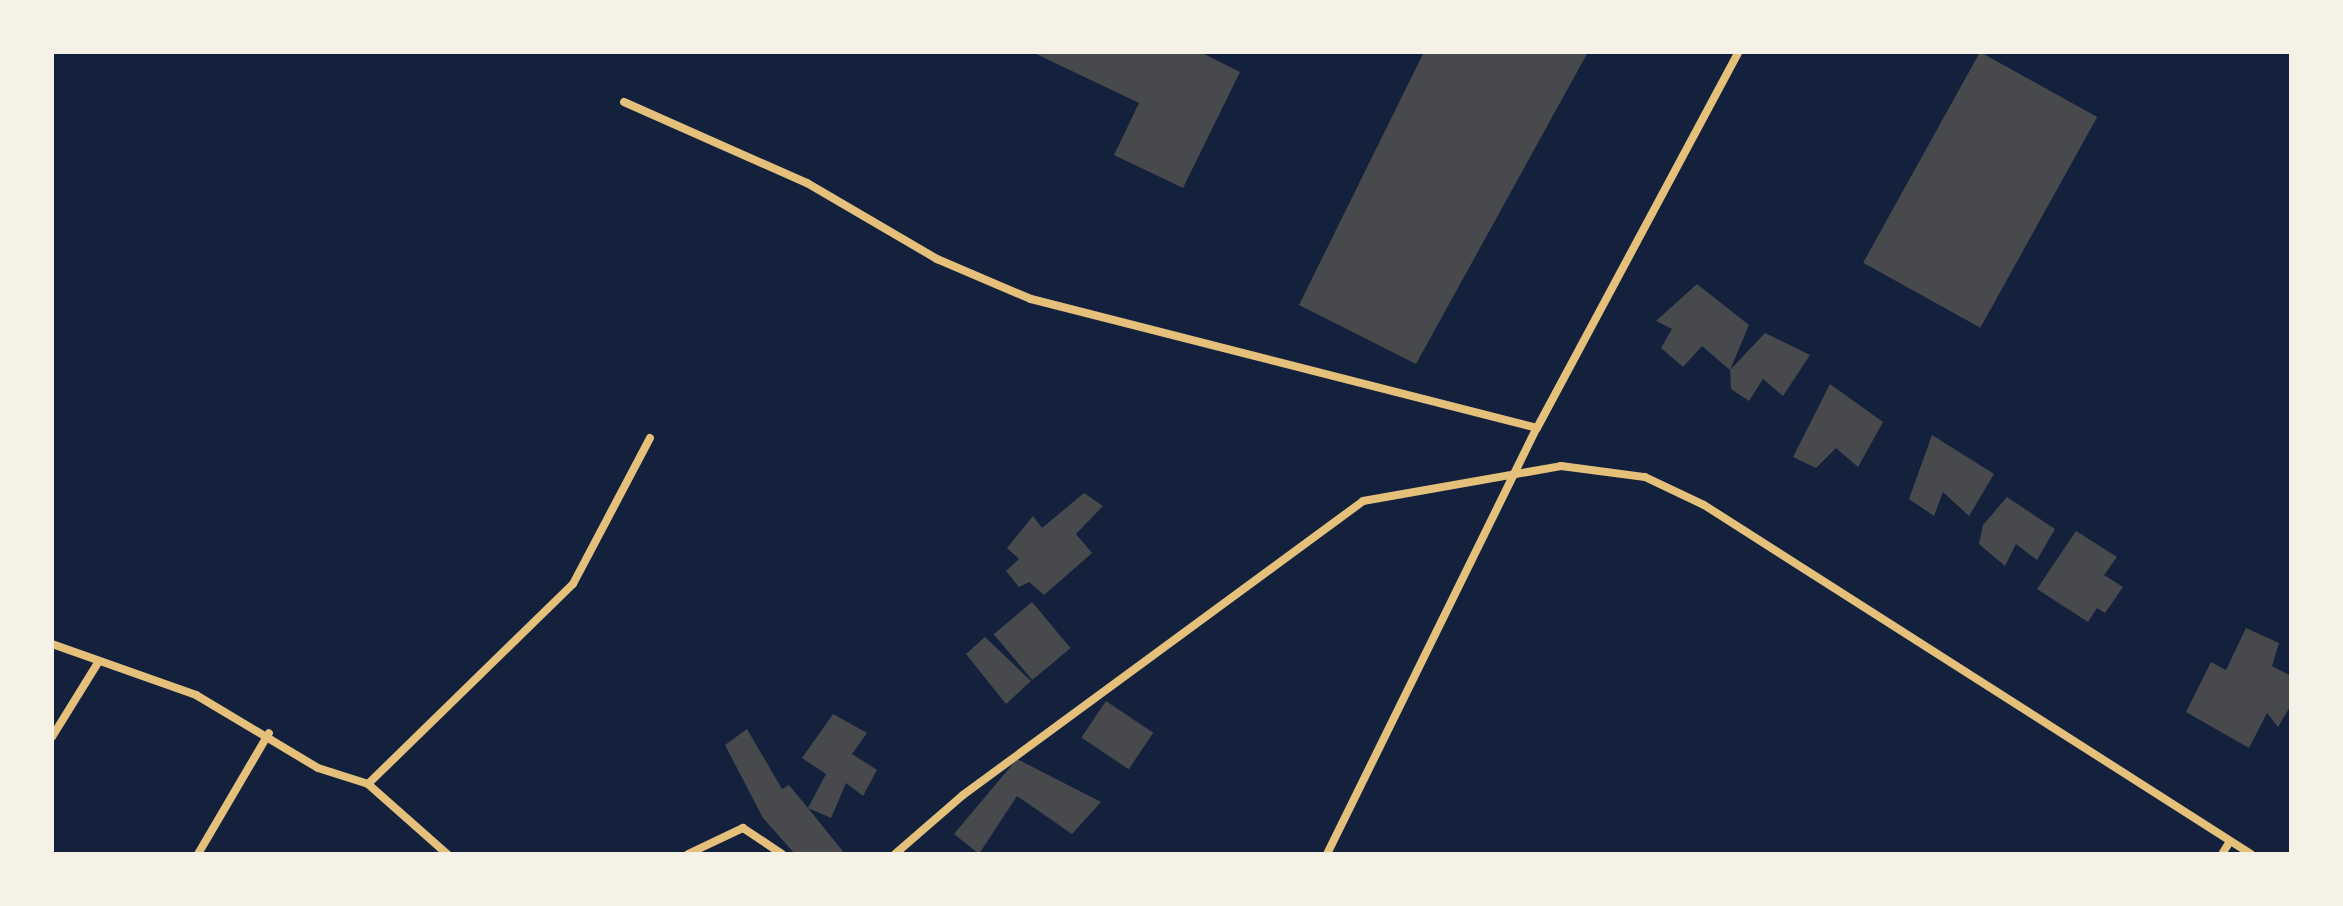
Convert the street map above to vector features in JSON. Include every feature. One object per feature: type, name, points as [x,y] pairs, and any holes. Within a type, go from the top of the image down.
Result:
[{"type":"street","points":[[1327,854],[1537,428],[1739,52]]},
{"type":"street","points":[[624,102],[807,183],[937,259],[1031,299],[1537,428]]},
{"type":"street","points":[[368,784],[573,584],[650,438]]},
{"type":"street","points":[[895,854],[963,795],[1363,501],[1513,478],[1561,466],[1631,475],[1704,505],[2251,854]]},
{"type":"street","points":[[52,644],[196,695],[269,733],[318,768],[368,784],[447,854]]},
{"type":"street","points":[[52,737],[99,661]]},
{"type":"street","points":[[198,854],[269,733]]},
{"type":"street","points":[[688,854],[743,828],[782,854]]},
{"type":"street","points":[[2222,854],[2230,841]]},
{"type":"building","points":[[1032,52],[1200,52],[1240,72],[1183,188],[1114,155],[1139,103]]},
{"type":"building","points":[[1424,52],[1588,52],[1416,364],[1299,305]]},
{"type":"building","points":[[1980,52],[2097,117],[1980,328],[1863,263]]},
{"type":"building","points":[[1697,284],[1749,325],[1730,370],[1702,346],[1683,367],[1661,348],[1672,329],[1656,321]]},
{"type":"building","points":[[1765,333],[1810,355],[1783,396],[1763,379],[1749,401],[1731,389],[1730,370]]},
{"type":"building","points":[[1830,384],[1883,422],[1858,467],[1836,448],[1816,468],[1793,457]]},
{"type":"building","points":[[1932,435],[1994,474],[1969,516],[1943,492],[1934,516],[1909,499]]},
{"type":"building","points":[[1084,493],[1103,506],[1076,534],[1092,553],[1044,595],[1029,582],[1019,587],[1006,571],[1019,559],[1007,548],[1033,516],[1042,528]]},
{"type":"building","points":[[2007,497],[2055,529],[2037,560],[2016,544],[2005,566],[1979,544],[1983,525]]},
{"type":"building","points":[[2076,531],[2117,557],[2104,575],[2123,587],[2105,613],[2097,608],[2088,622],[2037,589]]},
{"type":"building","points":[[1032,602],[1071,648],[1032,680],[994,634]]},
{"type":"building","points":[[2246,628],[2279,643],[2272,666],[2291,676],[2291,705],[2278,727],[2267,713],[2249,748],[2186,712],[2211,662],[2226,670]]},
{"type":"building","points":[[985,637],[1031,681],[1006,704],[966,654]]},
{"type":"building","points":[[1106,701],[1153,733],[1129,769],[1081,737]]},
{"type":"building","points":[[833,714],[867,733],[852,754],[877,770],[863,796],[846,783],[831,818],[808,808],[826,774],[802,758]]},
{"type":"building","points":[[747,729],[782,789],[789,785],[845,854],[795,854],[763,818],[725,745]]},
{"type":"building","points":[[1017,759],[1101,802],[1072,834],[1017,796],[979,854],[954,834]]}]
